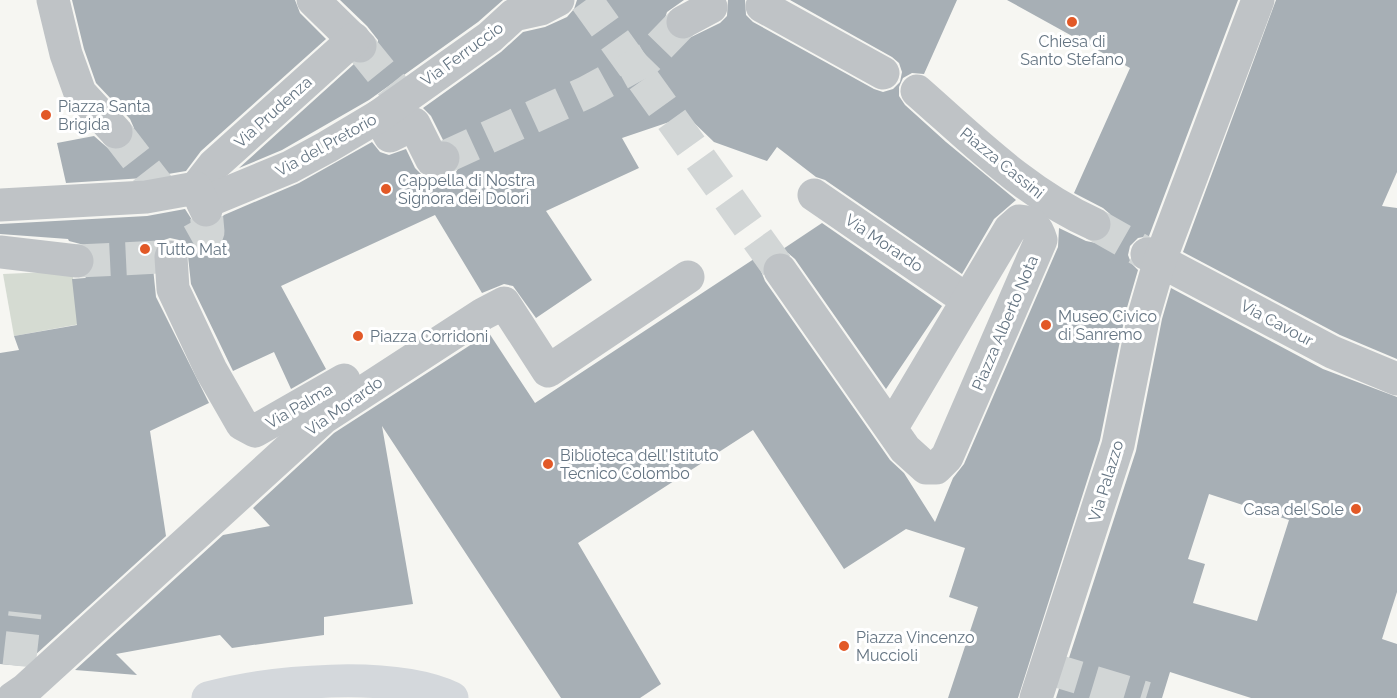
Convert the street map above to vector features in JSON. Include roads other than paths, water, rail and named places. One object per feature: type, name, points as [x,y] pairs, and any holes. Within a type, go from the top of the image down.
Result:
[{"type":"main road","points":[[208,698],[279,684],[324,682],[397,684],[452,698]]},
{"type":"street","points":[[53,0],[66,54],[80,93],[116,132]]},
{"type":"street","name":"Via Prudenza","points":[[202,200],[214,165],[357,43],[313,0]]},
{"type":"street","name":"Via Ferruccio","points":[[397,100],[490,37],[514,15],[542,9],[558,0]]},
{"type":"street","name":"Via Palazzo","points":[[1036,698],[1118,445],[1154,257],[1257,0]]},
{"type":"street","points":[[762,6],[883,73]]},
{"type":"street","name":"Piazza Cassini","points":[[917,91],[1026,186],[1065,211],[1094,224]]},
{"type":"street","points":[[397,100],[390,136],[414,124],[432,160],[443,158]]},
{"type":"street","name":"Via del Pretorio","points":[[0,205],[161,190],[202,200],[290,167],[397,100]]},
{"type":"street","name":"Via Morardo","points":[[814,195],[954,291]]},
{"type":"street","name":"Piazza Alberto Nota","points":[[780,270],[905,450],[926,468],[936,468],[947,457],[1041,240],[1037,229],[1029,221],[1019,221],[1010,230],[891,429]]},
{"type":"street","name":"Via Palma","points":[[175,251],[173,290],[211,370],[242,424],[255,431],[448,321],[464,327]]},
{"type":"street","points":[[0,252],[77,261]]},
{"type":"street","name":"Via Cavour","points":[[1154,257],[1332,352],[1397,379]]},
{"type":"street","name":"Via Morardo","points":[[26,681],[323,418],[464,327],[504,303],[548,371],[688,277]]},
{"type":"tunnel","points":[[586,0],[780,270]]},
{"type":"tunnel","points":[[443,158],[587,92],[647,59],[683,22]]},
{"type":"tunnel","points":[[360,46],[398,93]]},
{"type":"tunnel","points":[[116,132],[158,186]]},
{"type":"tunnel","points":[[192,241],[208,232],[206,210]]},
{"type":"tunnel","points":[[1094,224],[1147,254]]},
{"type":"tunnel","points":[[77,261],[161,257]]},
{"type":"tunnel","points":[[19,666],[25,613]]},
{"type":"tunnel","points":[[1047,668],[1146,698]]},
{"type":"place","name":"Chiesa di Santo Stefano","points":[[1072,22]]},
{"type":"place","name":"Piazza Santa Brigida","points":[[46,115]]},
{"type":"place","name":"Cappella di Nostra Signora dei Dolori","points":[[386,189]]},
{"type":"place","name":"Tutto Mat","points":[[145,249]]},
{"type":"place","name":"Museo Civico di Sanremo","points":[[1046,325]]},
{"type":"place","name":"Piazza Corridoni","points":[[358,336]]},
{"type":"place","name":"Biblioteca dell'Istituto Tecnico Colombo","points":[[548,464]]},
{"type":"place","name":"Casa del Sole","points":[[1356,509]]},
{"type":"place","name":"Piazza Vincenzo Muccioli","points":[[844,646]]}]
